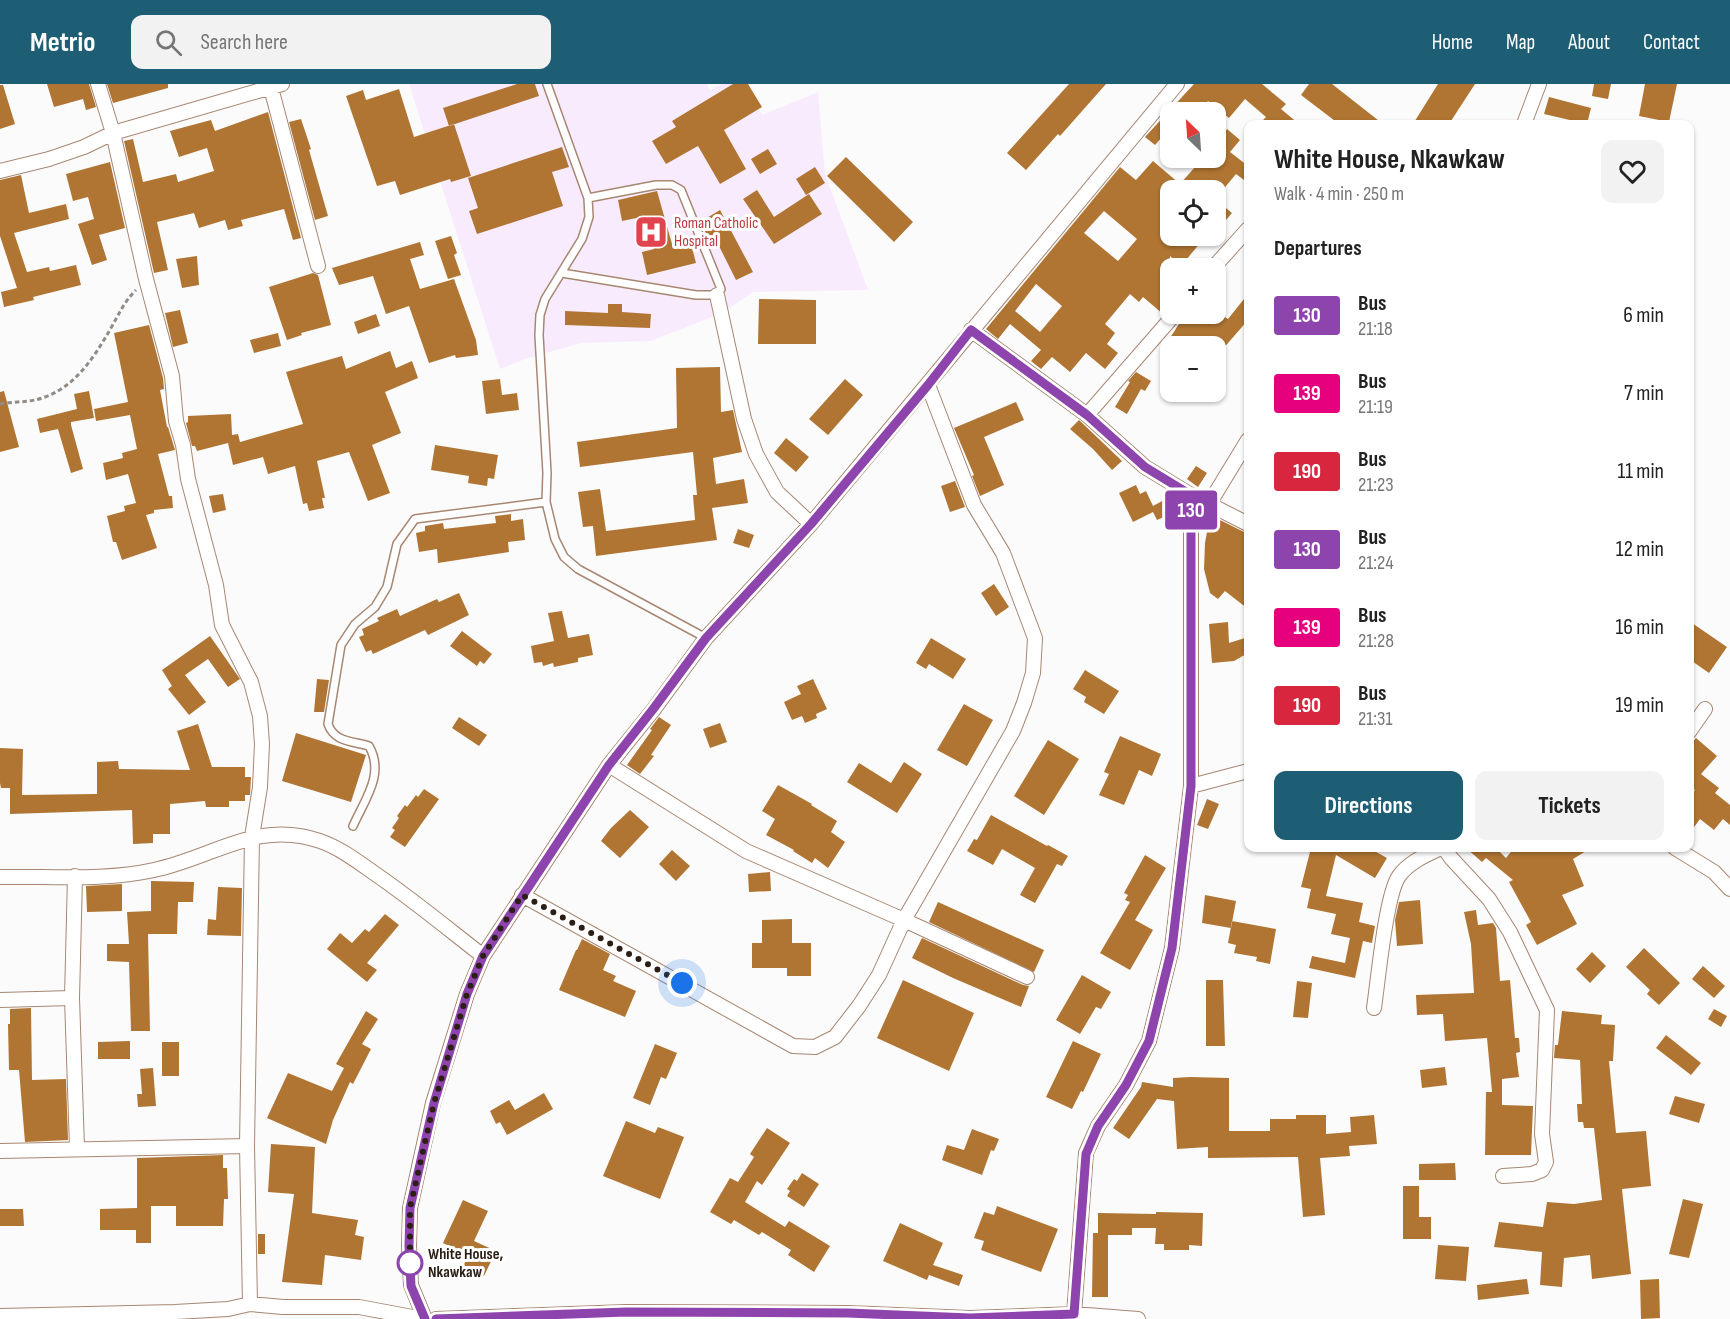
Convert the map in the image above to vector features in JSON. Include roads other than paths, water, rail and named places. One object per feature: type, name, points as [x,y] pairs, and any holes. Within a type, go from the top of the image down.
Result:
[{"type":"street","points":[[98,84],[113,133],[146,279],[172,376],[176,421],[183,445],[188,479],[216,585],[222,625],[251,682],[260,716],[262,744],[260,787],[252,837],[247,1146],[250,1304]]},
{"type":"street","points":[[424,1319],[411,1286],[410,1208],[434,1103],[467,994],[483,956],[609,765],[706,638],[811,524],[1177,84]]},
{"type":"street","points":[[1526,120],[1539,84]]},
{"type":"street","points":[[0,171],[49,159],[84,147],[113,133],[274,85],[318,266]]},
{"type":"street","points":[[1223,258],[1244,234]]},
{"type":"street","points":[[717,295],[744,419],[756,454],[777,492],[811,524]]},
{"type":"street","points":[[1087,415],[1166,324]]},
{"type":"street","points":[[971,330],[1087,415],[1145,467],[1191,495],[1244,522]]},
{"type":"street","points":[[522,895],[794,1046],[815,1047],[835,1038],[879,975],[904,920],[1013,731],[1033,673],[1035,638],[1003,553],[974,505],[928,385]]},
{"type":"street","points":[[1209,504],[1244,447]]},
{"type":"street","points":[[1074,1314],[1086,1154],[1098,1126],[1126,1085],[1149,1041],[1172,948],[1191,786],[1191,495]]},
{"type":"street","points":[[1694,725],[1705,709]]},
{"type":"street","points":[[609,765],[746,851],[1027,977]]},
{"type":"street","points":[[1191,786],[1244,772]]},
{"type":"street","points":[[0,877],[124,875],[181,863],[230,843],[252,837],[268,834],[293,834],[319,840],[338,848],[404,894],[483,956]]},
{"type":"street","points":[[1374,1008],[1389,908],[1398,877],[1411,864],[1434,852]]},
{"type":"street","points":[[1446,852],[1494,907],[1510,932],[1546,1010],[1542,1124],[1545,1162],[1542,1170],[1532,1174],[1503,1176]]},
{"type":"street","points":[[1682,852],[1714,872],[1730,889]]},
{"type":"street","points":[[75,876],[72,998],[77,1148]]},
{"type":"street","points":[[0,1000],[72,998]]},
{"type":"street","points":[[0,1151],[247,1146]]},
{"type":"street","points":[[0,1316],[175,1312],[229,1314],[250,1304],[283,1307],[359,1307],[424,1319]]},
{"type":"street","points":[[436,1319],[626,1312],[970,1319],[1074,1314],[1138,1319]]},
{"type":"lane","points":[[547,84],[588,198],[589,217],[582,239],[545,299],[540,315],[540,367],[547,472],[546,502],[555,539],[564,557],[578,569],[706,638]]},
{"type":"lane","points":[[562,273],[696,295],[717,295],[721,289],[681,190],[672,184],[656,185],[588,198]]},
{"type":"lane","points":[[353,826],[376,775],[374,755],[369,746],[336,737],[331,733],[328,724],[341,645],[356,624],[375,607],[387,586],[397,544],[415,519],[546,502]]},
{"type":"place","name":"Roman Catholic Hospital","points":[[651,232]]},
{"type":"place","name":"White House, Nkawkaw","points":[[410,1263]]}]
